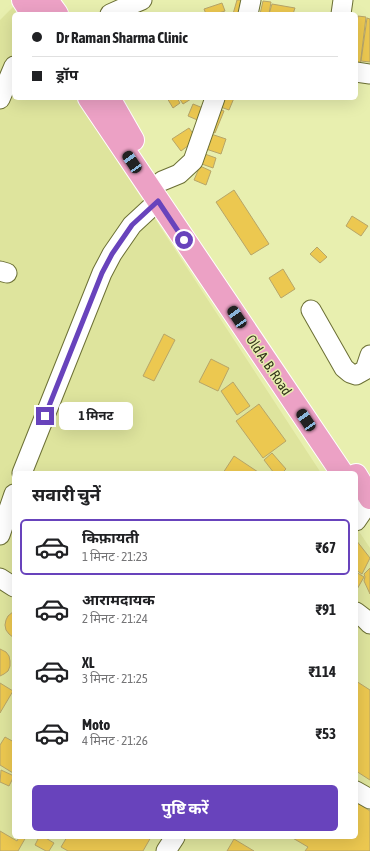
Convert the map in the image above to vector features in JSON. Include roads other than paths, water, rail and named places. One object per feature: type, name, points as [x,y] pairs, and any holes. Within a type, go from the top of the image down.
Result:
[{"type":"main road","points":[[23,0],[31,12]]},
{"type":"main road","points":[[47,0],[56,12]]},
{"type":"main road","name":"Old A. B. Road","points":[[91,100],[160,191],[264,341],[320,417],[353,471]]},
{"type":"main road","name":"Old A. B. Road","points":[[110,100],[160,191],[341,471]]},
{"type":"main road","name":"Old A. B. Road","points":[[358,486],[363,507]]},
{"type":"street","points":[[114,12],[142,0]]},
{"type":"street","points":[[248,12],[251,0]]},
{"type":"street","points":[[341,12],[343,0]]},
{"type":"street","points":[[0,98],[9,66]]},
{"type":"street","points":[[358,72],[370,74]]},
{"type":"street","points":[[23,471],[102,273],[112,254],[132,225],[160,191],[193,161],[214,100]]},
{"type":"street","points":[[311,310],[344,368],[350,373],[356,375],[365,370],[370,355]]},
{"type":"street","points":[[0,535],[12,500]]},
{"type":"street","points":[[0,578],[12,586]]},
{"type":"street","points":[[358,614],[370,624]]},
{"type":"street","points":[[358,792],[370,799]]},
{"type":"street","points":[[166,851],[174,839]]}]
